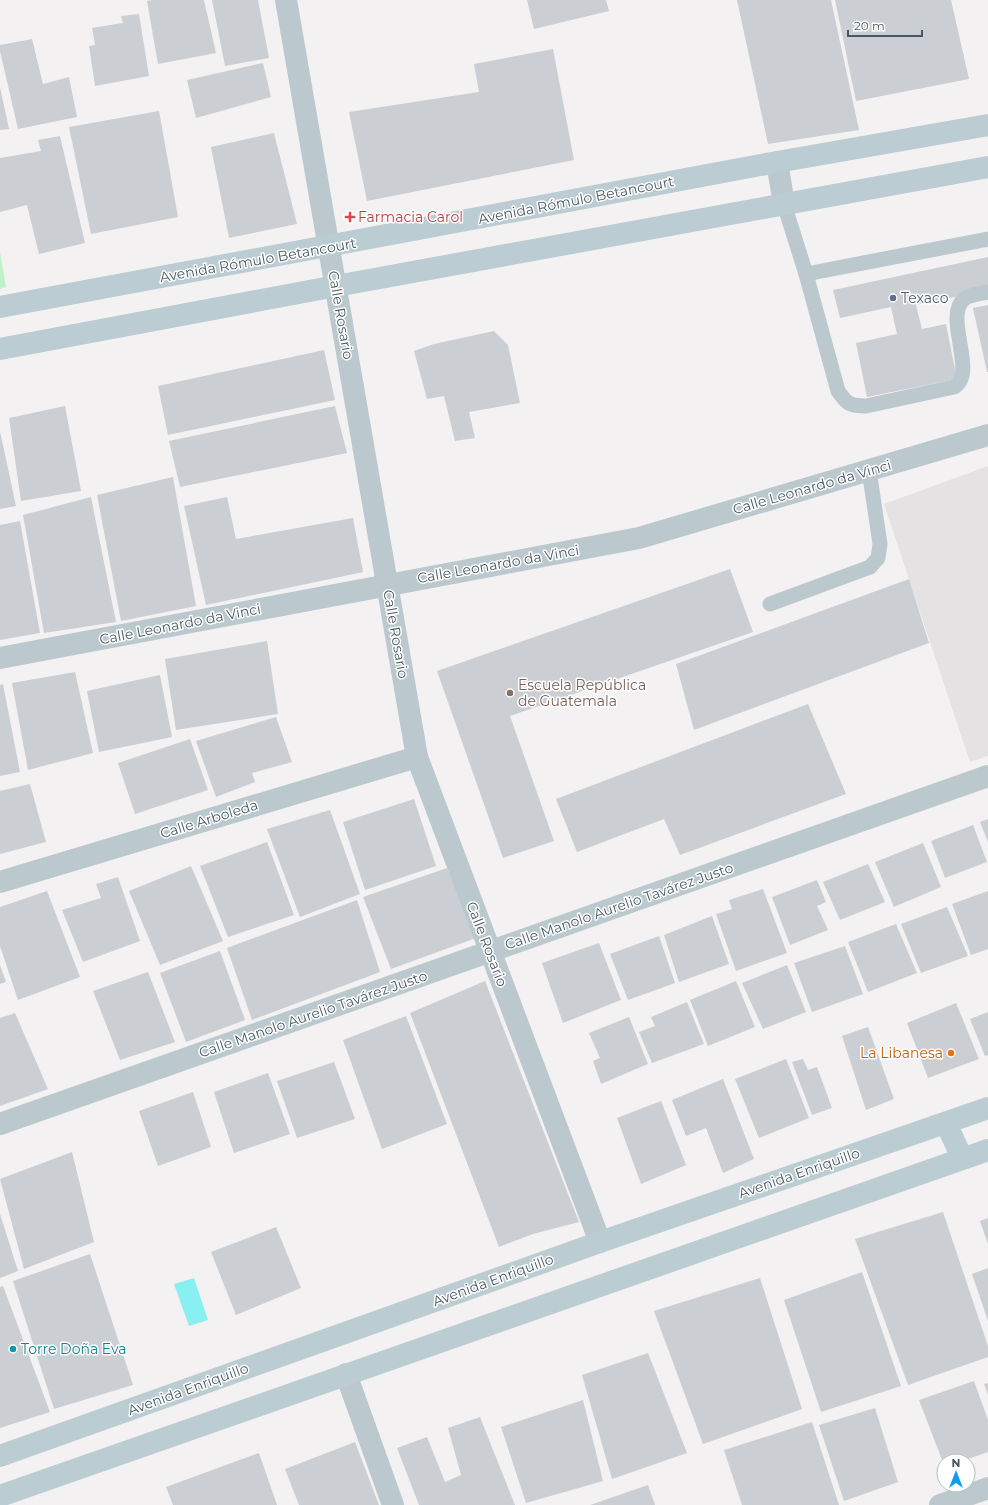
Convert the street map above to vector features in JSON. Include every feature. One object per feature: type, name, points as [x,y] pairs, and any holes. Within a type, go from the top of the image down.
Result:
[{"type":"main road","name":"Avenida Rómulo Betancourt","points":[[0,307],[329,247],[777,162],[988,125]]},
{"type":"main road","points":[[0,349],[988,167]]},
{"type":"main road","name":"Avenida Enriquillo","points":[[0,1456],[600,1242],[988,1108]]},
{"type":"main road","points":[[946,1122],[962,1158]]},
{"type":"main road","points":[[0,1496],[988,1150]]},
{"type":"street","name":"Calle Rosario","points":[[286,0],[417,757],[600,1242]]},
{"type":"street","points":[[777,162],[784,204]]},
{"type":"street","name":"Calle Leonardo da Vinci","points":[[0,658],[639,538],[988,435]]},
{"type":"street","name":"Calle Arboleda","points":[[0,882],[417,757]]},
{"type":"street","name":"Calle Manolo Aurelio Tavárez Justo","points":[[0,1124],[988,776]]},
{"type":"street","points":[[346,1374],[393,1505]]},
{"type":"street","points":[[940,1505],[988,1488]]},
{"type":"lane","points":[[784,204],[806,274],[838,391],[845,402],[855,406],[866,406],[954,387],[958,384],[962,378],[962,368],[957,310],[965,299],[973,295],[988,292]]},
{"type":"lane","points":[[806,274],[988,239]]},
{"type":"lane","points":[[770,604],[870,567],[878,558],[880,544],[869,470]]},
{"type":"shaded area","points":[[988,466],[988,756],[970,762],[884,504]]},
{"type":"green space","points":[[0,252],[6,287],[0,289]]},
{"type":"water","points":[[194,1278],[208,1320],[189,1326],[174,1284]]},
{"type":"building","points":[[204,0],[216,53],[158,64],[147,1]]},
{"type":"building","points":[[212,0],[258,0],[269,58],[225,66]]},
{"type":"building","points":[[527,0],[606,0],[609,11],[534,29]]},
{"type":"building","points":[[737,0],[831,0],[859,130],[768,144]]},
{"type":"building","points":[[835,0],[951,0],[969,79],[856,101]]},
{"type":"building","points":[[139,14],[149,76],[95,86],[89,46],[95,45],[92,28],[123,23],[121,16]]},
{"type":"building","points":[[32,39],[43,84],[69,77],[77,117],[18,129],[0,51],[0,45]]},
{"type":"building","points":[[553,49],[574,160],[367,201],[349,112],[479,92],[474,64]]},
{"type":"building","points":[[263,63],[271,97],[196,118],[187,80]]},
{"type":"building","points":[[0,87],[9,129],[0,130]]},
{"type":"building","points":[[159,111],[178,217],[91,234],[69,127]]},
{"type":"building","points":[[274,133],[297,224],[229,238],[211,147]]},
{"type":"building","points":[[60,136],[85,243],[39,254],[27,205],[0,212],[0,158],[41,151],[38,140]]},
{"type":"building","points":[[988,257],[988,290],[916,305],[922,329],[946,324],[957,379],[867,397],[856,343],[897,334],[891,307],[840,318],[833,290]]},
{"type":"building","points":[[988,305],[988,372],[987,372],[973,308]]},
{"type":"building","points":[[494,331],[508,345],[520,403],[469,412],[475,438],[455,441],[444,396],[427,399],[414,351],[434,344]]},
{"type":"building","points":[[324,350],[335,400],[168,435],[158,386]]},
{"type":"building","points":[[65,406],[81,491],[21,501],[9,418]]},
{"type":"building","points":[[335,406],[347,453],[180,487],[169,441]]},
{"type":"building","points":[[0,431],[16,506],[0,509]]},
{"type":"building","points":[[173,477],[196,606],[121,621],[97,495]]},
{"type":"building","points":[[91,497],[116,622],[44,633],[23,515]]},
{"type":"building","points":[[227,497],[236,539],[353,518],[363,572],[206,605],[184,506]]},
{"type":"building","points":[[20,521],[40,633],[0,640],[0,525]]},
{"type":"building","name":"Escuela República de Guatemala","points":[[730,569],[753,632],[510,716],[554,841],[503,858],[437,671]]},
{"type":"building","points":[[909,579],[929,643],[694,730],[676,664]]},
{"type":"building","points":[[267,641],[278,714],[176,730],[165,659]]},
{"type":"building","points":[[75,672],[93,753],[28,770],[12,683]]},
{"type":"building","points":[[160,675],[172,737],[99,752],[87,691]]},
{"type":"building","points":[[3,684],[20,772],[0,776],[0,685]]},
{"type":"building","points":[[808,704],[846,794],[680,855],[664,819],[577,852],[556,799]]},
{"type":"building","points":[[276,717],[292,762],[252,773],[255,782],[216,797],[196,741]]},
{"type":"building","points":[[190,739],[208,790],[135,814],[118,763]]},
{"type":"building","points":[[30,784],[46,842],[0,854],[0,791]]},
{"type":"building","points":[[414,799],[436,866],[365,890],[343,822]]},
{"type":"building","points":[[330,810],[360,894],[300,917],[267,829]]},
{"type":"building","points":[[988,819],[988,842],[980,822]]},
{"type":"building","points":[[973,825],[987,862],[945,878],[931,841]]},
{"type":"building","points":[[267,842],[294,915],[228,937],[200,866]]},
{"type":"building","points":[[923,843],[941,887],[894,907],[875,862]]},
{"type":"building","points":[[868,864],[885,902],[840,920],[823,882]]},
{"type":"building","points":[[191,866],[223,941],[160,965],[129,891]]},
{"type":"building","points":[[447,868],[476,938],[391,969],[363,897]]},
{"type":"building","points":[[118,877],[140,941],[83,962],[62,910],[101,898],[96,884]]},
{"type":"building","points":[[817,880],[826,902],[817,906],[828,930],[790,945],[772,897]]},
{"type":"building","points":[[763,889],[787,953],[736,971],[716,914],[732,909],[729,900]]},
{"type":"building","points":[[47,891],[80,977],[18,1000],[0,946],[0,907]]},
{"type":"building","points":[[988,891],[988,949],[971,955],[952,904]]},
{"type":"building","points":[[357,900],[380,972],[252,1020],[227,948]]},
{"type":"building","points":[[947,907],[968,956],[921,973],[901,924]]},
{"type":"building","points":[[712,916],[729,964],[679,982],[664,935]]},
{"type":"building","points":[[896,924],[917,973],[868,992],[848,942]]},
{"type":"building","points":[[659,936],[675,983],[628,1000],[610,954]]},
{"type":"building","points":[[599,943],[621,1000],[563,1023],[542,963]]},
{"type":"building","points":[[845,946],[863,994],[812,1012],[794,963]]},
{"type":"building","points":[[220,951],[245,1020],[186,1042],[160,973]]},
{"type":"building","points":[[0,965],[6,982],[0,984]]},
{"type":"building","points":[[787,965],[806,1012],[763,1029],[742,983]]},
{"type":"building","points":[[148,972],[175,1042],[120,1060],[93,991]]},
{"type":"building","points":[[485,981],[579,1222],[533,1234],[499,1247],[410,1013]]},
{"type":"building","points":[[736,981],[755,1027],[708,1046],[690,1000]]},
{"type":"building","points":[[687,1002],[704,1044],[652,1063],[639,1032],[655,1026],[651,1017]]},
{"type":"building","points":[[956,1003],[979,1059],[928,1078],[907,1023]]},
{"type":"building","points":[[988,1012],[988,1055],[985,1056],[970,1019]]},
{"type":"building","points":[[15,1013],[48,1089],[0,1106],[0,1018]]},
{"type":"building","points":[[406,1016],[447,1124],[382,1149],[343,1040]]},
{"type":"building","points":[[629,1017],[648,1064],[601,1084],[593,1061],[600,1058],[589,1033]]},
{"type":"building","points":[[868,1027],[894,1099],[866,1110],[842,1036]]},
{"type":"building","points":[[786,1059],[809,1118],[759,1138],[735,1079]]},
{"type":"building","points":[[803,1059],[808,1070],[817,1067],[832,1108],[812,1115],[792,1062]]},
{"type":"building","points":[[334,1062],[355,1119],[297,1138],[277,1081]]},
{"type":"building","points":[[268,1073],[290,1134],[234,1153],[214,1092]]},
{"type":"building","points":[[723,1079],[754,1159],[723,1173],[706,1128],[686,1136],[672,1100]]},
{"type":"building","points":[[193,1092],[211,1147],[158,1166],[139,1111]]},
{"type":"building","points":[[661,1101],[686,1165],[641,1184],[617,1118]]},
{"type":"building","points":[[72,1152],[94,1242],[24,1269],[0,1179]]},
{"type":"building","points":[[943,1212],[988,1346],[988,1357],[908,1385],[855,1239]]},
{"type":"building","points":[[0,1214],[18,1271],[0,1278]]},
{"type":"building","points":[[988,1218],[988,1244],[980,1221]]},
{"type":"building","points":[[276,1227],[301,1288],[236,1315],[211,1252]]},
{"type":"building","points":[[90,1254],[133,1385],[54,1409],[13,1281]]},
{"type":"building","points":[[988,1268],[988,1321],[972,1274]]},
{"type":"building","points":[[862,1272],[901,1386],[821,1412],[784,1300]]},
{"type":"building","points":[[760,1278],[802,1409],[703,1444],[654,1311]]},
{"type":"building","name":"Torre Doña Eva","points":[[3,1286],[50,1412],[0,1428],[0,1287]]},
{"type":"building","points":[[648,1353],[687,1453],[612,1479],[582,1375]]},
{"type":"building","points":[[974,1381],[988,1420],[988,1452],[976,1456],[976,1453],[939,1453],[919,1400]]},
{"type":"building","points":[[988,1383],[988,1395],[984,1384]]},
{"type":"building","points":[[583,1400],[603,1481],[526,1503],[501,1427]]},
{"type":"building","points":[[875,1408],[898,1482],[844,1501],[819,1425]]},
{"type":"building","points":[[480,1417],[515,1505],[419,1505],[397,1448],[427,1437],[445,1482],[461,1475],[448,1428]]},
{"type":"building","points":[[812,1422],[839,1505],[742,1505],[724,1450]]},
{"type":"building","points":[[355,1442],[379,1505],[299,1505],[285,1469]]},
{"type":"building","points":[[259,1453],[277,1505],[173,1505],[166,1487]]},
{"type":"building","points":[[648,1485],[655,1505],[590,1505]]},
{"type":"place","name":"Farmacia Carol","points":[[350,217]]},
{"type":"place","name":"Texaco","points":[[893,298]]},
{"type":"place","name":"Escuela República de Guatemala","points":[[510,693]]},
{"type":"place","name":"La Libanesa","points":[[951,1053]]},
{"type":"place","name":"Torre Doña Eva","points":[[13,1349]]}]
